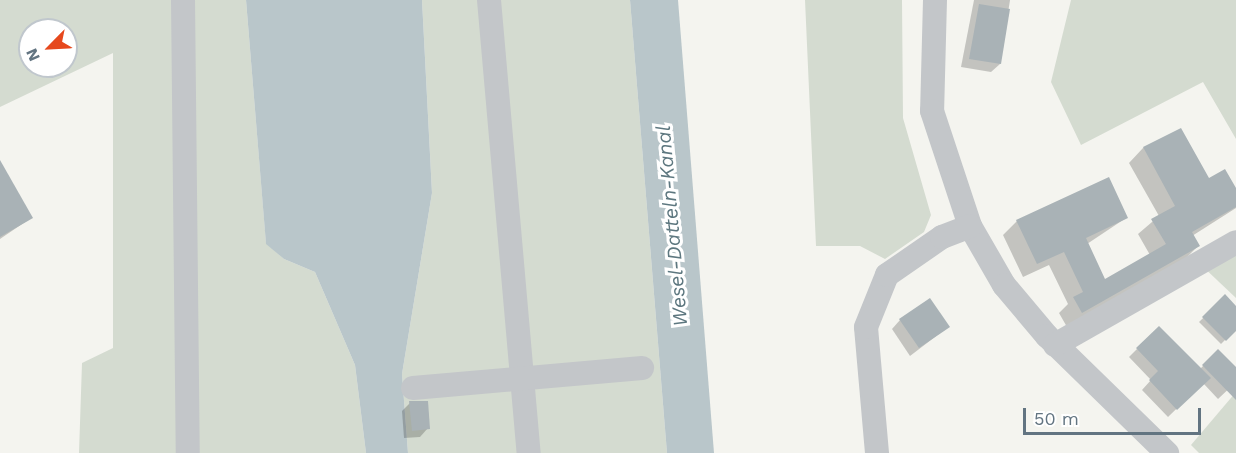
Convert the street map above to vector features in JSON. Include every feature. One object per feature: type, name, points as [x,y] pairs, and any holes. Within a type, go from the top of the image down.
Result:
[{"type":"street","points":[[183,0],[188,453]]},
{"type":"street","points":[[489,0],[529,453]]},
{"type":"street","points":[[935,0],[932,111],[970,226],[1004,285],[1055,345],[1167,453]]},
{"type":"street","points":[[878,453],[866,327],[887,275],[942,237],[970,226]]},
{"type":"street","points":[[1055,345],[1236,242]]},
{"type":"street","points":[[413,387],[642,368]]},
{"type":"shaded area","points":[[0,0],[246,0],[266,243],[284,259],[315,272],[355,365],[366,453],[79,453],[82,363],[113,348],[113,53],[78,70],[78,18],[18,18],[18,78],[61,78],[0,107]]},
{"type":"shaded area","points":[[422,0],[630,0],[667,453],[408,453],[402,374],[432,193]]},
{"type":"shaded area","points":[[805,0],[902,0],[903,118],[931,215],[924,232],[885,259],[860,246],[816,246]]},
{"type":"shaded area","points":[[1071,0],[1236,0],[1236,139],[1203,82],[1081,145],[1051,82]]},
{"type":"shaded area","points":[[1236,243],[1236,298],[1199,263]]},
{"type":"shaded area","points":[[1236,392],[1236,453],[1199,453],[1191,445]]},
{"type":"water","points":[[246,0],[422,0],[432,193],[402,374],[408,453],[366,453],[355,365],[315,272],[284,259],[266,244]]},
{"type":"water","name":"Wesel-Datteln-Kanal","points":[[630,0],[678,0],[714,453],[667,453]]},
{"type":"building","points":[[979,4],[1010,9],[1001,64],[969,59]]},
{"type":"building","points":[[1181,128],[1209,178],[1225,169],[1236,188],[1236,207],[1192,232],[1200,246],[1082,313],[1073,297],[1083,292],[1064,252],[1037,264],[1016,220],[1109,177],[1128,218],[1086,238],[1105,279],[1166,244],[1151,219],[1175,206],[1143,147]]},
{"type":"building","points":[[0,160],[33,218],[0,237]]},
{"type":"building","points":[[1225,294],[1236,306],[1236,331],[1226,341],[1202,317]]},
{"type":"building","points":[[930,298],[950,327],[919,348],[899,319]]},
{"type":"building","points":[[1159,326],[1211,378],[1177,410],[1149,380],[1158,371],[1136,348]]},
{"type":"building","points":[[1218,349],[1236,367],[1236,400],[1202,365]]},
{"type":"building","points":[[409,401],[428,401],[430,429],[412,431]]}]
